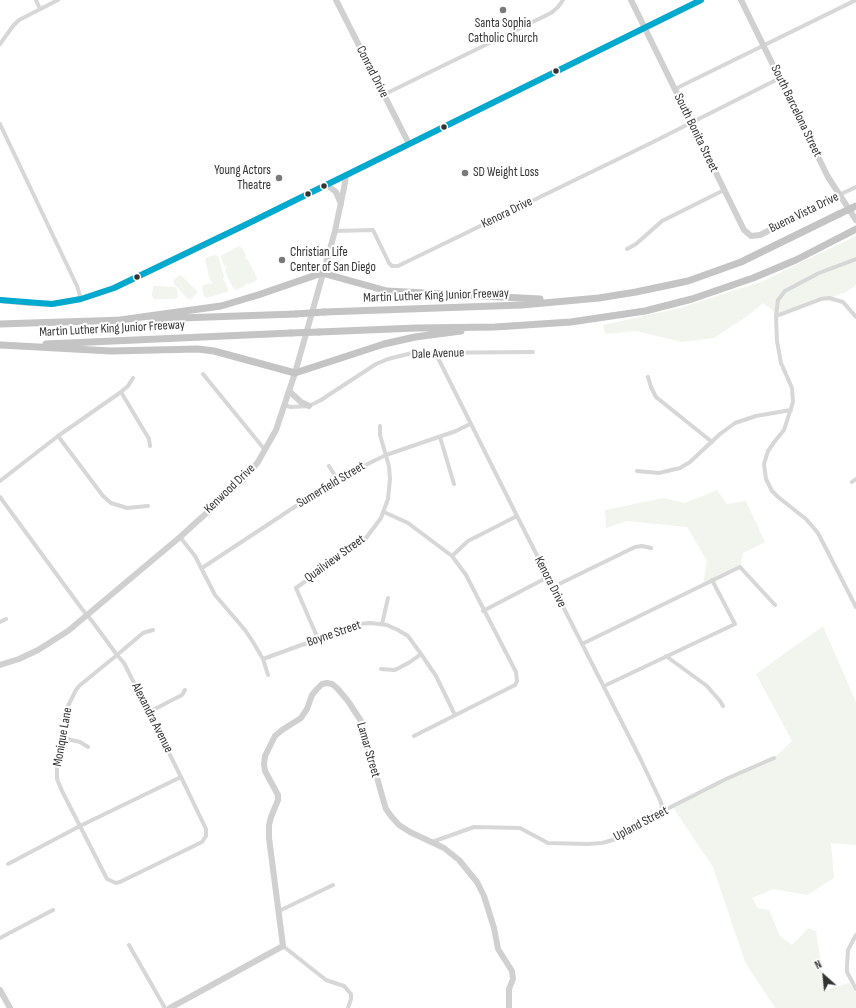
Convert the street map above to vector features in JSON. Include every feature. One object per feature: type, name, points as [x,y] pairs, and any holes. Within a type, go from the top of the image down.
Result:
[{"type":"highway","name":"Martin Luther King Junior Freeway","points":[[0,324],[522,305],[600,298],[636,292],[688,280],[741,262],[856,206]]},
{"type":"highway","name":"Martin Luther King Junior Freeway","points":[[0,345],[416,328],[495,327],[595,319],[646,311],[725,289],[796,260],[854,230]]},
{"type":"highway","points":[[120,320],[221,306],[322,273],[387,292],[568,301]]},
{"type":"highway","points":[[0,345],[110,351],[198,349],[214,351],[295,373],[392,342],[415,337],[495,327]]},
{"type":"main road","name":"Conrad Drive","points":[[336,0],[409,144]]},
{"type":"main road","name":"South Bonita Street","points":[[631,0],[744,230],[751,236]]},
{"type":"main road","points":[[0,300],[46,304],[81,299],[120,285],[346,176],[701,0]]},
{"type":"main road","name":"South Barcelona Street","points":[[741,0],[828,177],[856,220]]},
{"type":"main road","name":"Kenwood Drive","points":[[0,665],[24,657],[48,645],[68,631],[86,614],[180,537],[243,480],[258,462],[276,430],[295,373],[335,231],[346,176]]},
{"type":"main road","points":[[327,185],[336,192],[341,204]]},
{"type":"main road","name":"Buena Vista Drive","points":[[751,236],[760,235],[839,195]]},
{"type":"main road","points":[[289,391],[301,402],[309,406]]},
{"type":"main road","name":"Lamar Street","points":[[283,946],[269,833],[271,817],[276,806],[278,795],[265,771],[265,756],[275,736],[301,718],[307,709],[312,695],[322,684],[332,684],[348,701],[361,721],[382,799],[391,816],[410,832],[444,848],[459,860],[477,882],[484,896],[494,928],[498,949],[512,971],[512,979],[509,989],[509,1008]]},
{"type":"main road","points":[[170,1008],[283,946]]},
{"type":"main road","points":[[0,990],[10,1008]]},
{"type":"street","points":[[36,0],[40,9]]},
{"type":"street","points":[[0,44],[19,20],[58,0]]},
{"type":"street","points":[[383,95],[551,13],[558,7],[562,0]]},
{"type":"street","points":[[675,89],[854,1],[856,7]]},
{"type":"street","points":[[692,122],[780,78]]},
{"type":"street","name":"Kenora Drive","points":[[335,231],[373,230],[389,263],[392,266],[398,266],[692,122]]},
{"type":"street","points":[[0,124],[77,286],[81,299]]},
{"type":"street","name":"Buena Vista Drive","points":[[839,195],[856,187]]},
{"type":"street","points":[[627,249],[636,244],[662,221],[724,190]]},
{"type":"street","points":[[856,259],[819,273],[785,292],[777,303],[777,341],[781,363],[792,388],[793,402],[784,430],[768,451],[764,464],[766,479],[772,491],[813,526],[856,607]]},
{"type":"street","points":[[776,316],[821,299],[829,298],[843,302],[856,317]]},
{"type":"street","name":"Kenora Drive","points":[[435,352],[516,516],[604,686],[660,800],[662,806],[661,812]]},
{"type":"street","name":"Dale Avenue","points":[[284,404],[291,407],[309,406],[321,400],[366,369],[388,359],[412,353],[533,352]]},
{"type":"street","points":[[203,374],[266,450]]},
{"type":"street","points":[[648,377],[656,397],[712,442]]},
{"type":"street","points":[[0,481],[58,436],[121,392],[128,386],[132,378]]},
{"type":"street","points":[[121,392],[149,439],[150,446]]},
{"type":"street","points":[[637,471],[659,473],[674,470],[690,462],[720,434],[736,423],[756,416],[791,410]]},
{"type":"street","name":"Sumerfield Street","points":[[202,568],[337,479],[386,455],[440,437],[470,424]]},
{"type":"street","name":"Quailview Street","points":[[318,639],[296,588],[366,538],[384,512],[390,486],[390,472],[380,435],[380,426]]},
{"type":"street","points":[[58,436],[103,496],[112,503],[127,508],[148,506]]},
{"type":"street","points":[[440,437],[454,484]]},
{"type":"street","points":[[329,466],[337,479]]},
{"type":"street","name":"Alexandra Avenue","points":[[0,497],[124,664],[206,829],[206,836],[202,842],[120,882],[111,881],[104,873]]},
{"type":"street","points":[[384,512],[408,523],[452,556],[466,575],[516,672],[517,681],[515,685],[414,736]]},
{"type":"street","points":[[452,556],[468,542],[516,516]]},
{"type":"street","points":[[180,537],[186,543],[202,568],[215,595],[245,630],[263,660],[268,675]]},
{"type":"street","points":[[553,587],[635,547],[642,546],[651,548]]},
{"type":"street","points":[[582,644],[740,567],[775,605]]},
{"type":"street","points":[[483,610],[548,577]]},
{"type":"street","points":[[604,686],[735,624],[712,580]]},
{"type":"street","points":[[382,624],[388,598]]},
{"type":"street","points":[[0,622],[6,619]]},
{"type":"street","name":"Boyne Street","points":[[263,660],[359,624],[382,624],[393,627],[408,636],[421,654],[436,676],[456,716]]},
{"type":"street","name":"Monique Lane","points":[[104,873],[57,779],[57,764],[63,738],[66,711],[73,694],[79,686],[143,633],[153,630]]},
{"type":"street","points":[[381,669],[394,670],[421,654]]},
{"type":"street","points":[[666,656],[707,686],[723,706]]},
{"type":"street","points":[[149,712],[182,695],[185,690]]},
{"type":"street","points":[[63,738],[80,742],[88,747]]},
{"type":"street","name":"Upland Street","points":[[432,842],[474,827],[520,828],[548,843],[602,843],[616,839],[657,818],[661,812],[726,779],[774,758]]},
{"type":"street","points":[[8,864],[80,826],[181,777]]},
{"type":"street","points":[[279,911],[333,885]]},
{"type":"street","points":[[0,938],[53,910]]},
{"type":"street","points":[[856,936],[848,950],[847,965],[850,978],[856,989]]},
{"type":"street","points":[[130,945],[165,1008]]},
{"type":"street","points":[[283,946],[326,980],[344,986],[351,994],[348,1008]]},
{"type":"shaded area","points":[[856,236],[856,285],[846,292],[781,317],[763,303],[749,315],[714,338],[682,342],[636,331],[605,334],[603,325],[680,308],[761,282]]},
{"type":"shaded area","points":[[239,246],[246,255],[245,258],[248,260],[257,278],[256,281],[249,284],[246,283],[245,286],[236,290],[233,288],[225,271],[227,267],[224,266],[221,257]]},
{"type":"shaded area","points":[[215,255],[218,256],[224,276],[223,280],[225,281],[228,290],[227,292],[206,298],[202,288],[203,285],[213,283],[210,280],[205,260],[207,257]]},
{"type":"shaded area","points":[[179,275],[182,276],[197,291],[191,299],[188,299],[173,283]]},
{"type":"shaded area","points":[[154,286],[175,287],[177,289],[178,297],[175,299],[154,299],[152,296]]},
{"type":"shaded area","points":[[717,490],[727,504],[746,501],[765,542],[743,553],[740,567],[703,585],[707,561],[687,527],[627,521],[606,528],[605,510],[663,498],[685,503]]},
{"type":"shaded area","points":[[823,626],[856,702],[856,845],[831,843],[834,878],[807,895],[773,889],[752,898],[758,908],[769,910],[780,936],[792,945],[808,928],[816,931],[825,990],[849,983],[856,992],[856,1008],[775,1008],[745,962],[713,867],[672,806],[774,758],[792,741],[756,674]]},
{"type":"transit line","points":[[0,300],[52,304],[81,299],[114,288],[701,0]]},
{"type":"place","name":"Santa Sophia Catholic Church","points":[[503,10]]},
{"type":"place","name":"SD Weight Loss","points":[[465,173]]},
{"type":"place","name":"Young Actors Theatre","points":[[279,178]]},
{"type":"place","name":"Christian Life Center of San Diego","points":[[282,260]]}]
